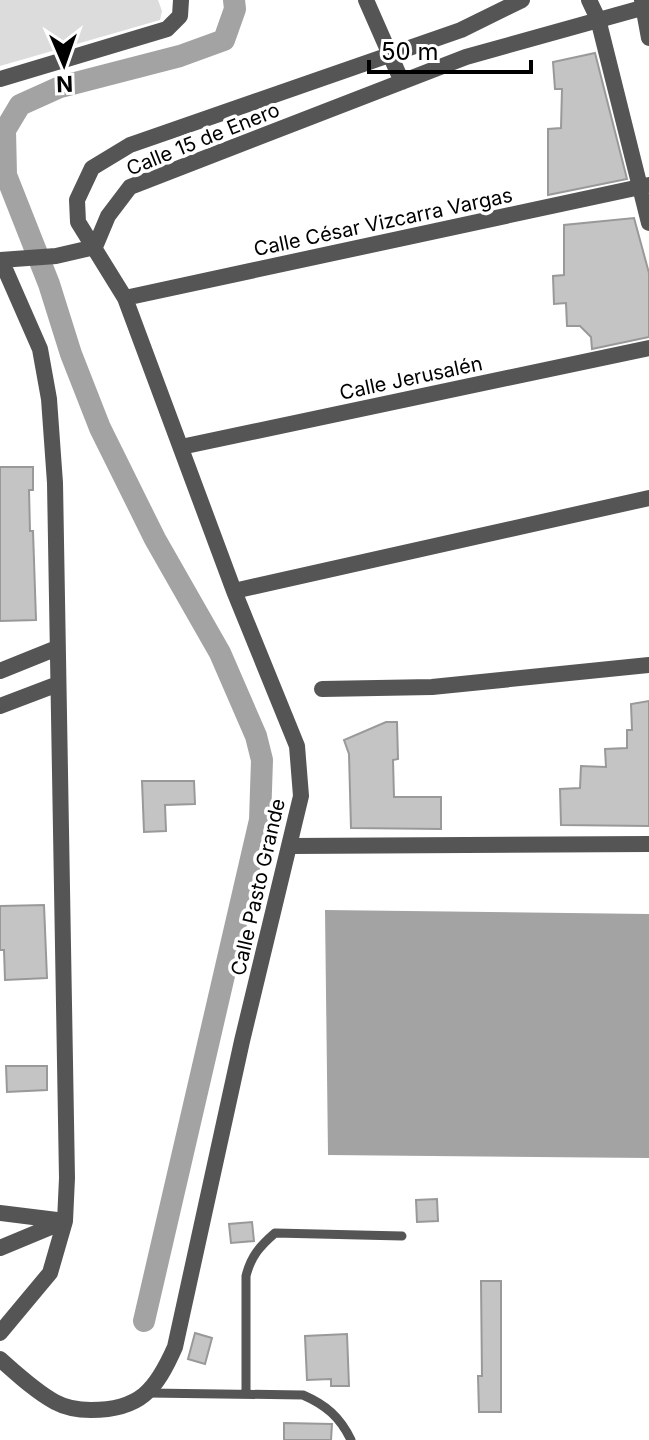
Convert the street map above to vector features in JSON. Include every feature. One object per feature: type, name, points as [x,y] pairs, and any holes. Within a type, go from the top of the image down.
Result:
[{"type":"street","points":[[0,79],[167,29],[180,16],[181,0]]},
{"type":"street","points":[[366,0],[402,82]]},
{"type":"street","name":"Calle 15 de Enero","points":[[95,247],[78,222],[77,200],[92,168],[130,145],[461,30],[522,0]]},
{"type":"street","points":[[589,0],[598,19],[645,186],[649,223]]},
{"type":"street","points":[[645,5],[649,38]]},
{"type":"street","name":"Calle 15 de Enero","points":[[95,247],[108,216],[130,187],[466,57],[645,5]]},
{"type":"street","name":"Calle César Vizcarra Vargas","points":[[125,298],[645,186]]},
{"type":"street","points":[[0,1333],[50,1273],[65,1221],[67,1162],[55,483],[49,399],[40,349],[0,260],[56,256],[95,247]]},
{"type":"street","name":"Calle Pasto Grande","points":[[95,247],[125,298],[234,591],[297,746],[301,796],[242,1041],[175,1347],[164,1372],[148,1393]]},
{"type":"street","name":"Calle Jerusalén","points":[[181,447],[649,348]]},
{"type":"street","points":[[234,591],[649,498]]},
{"type":"street","points":[[0,671],[57,648]]},
{"type":"street","points":[[322,689],[432,687],[649,665]]},
{"type":"street","points":[[0,706],[58,684]]},
{"type":"street","points":[[291,846],[649,844]]},
{"type":"street","points":[[3,1214],[65,1221]]},
{"type":"street","points":[[0,1248],[65,1221]]},
{"type":"street","points":[[0,1359],[43,1394],[69,1408],[115,1410],[148,1393]]},
{"type":"lane","points":[[246,1394],[246,1276],[250,1260],[261,1244],[275,1233],[402,1236]]},
{"type":"lane","points":[[148,1393],[303,1395],[324,1404],[343,1423],[351,1440]]},
{"type":"lane","points":[[343,1423],[343,1440]]},
{"type":"shaded area","points":[[0,0],[158,0],[162,11],[160,20],[0,66]]},
{"type":"shaded area","points":[[325,910],[649,914],[649,1158],[328,1155]]},
{"type":"building","points":[[595,53],[627,179],[548,195],[548,129],[561,128],[562,89],[555,89],[553,62]]},
{"type":"building","points":[[634,218],[649,273],[649,337],[592,349],[591,337],[580,326],[567,326],[566,303],[554,304],[553,276],[564,275],[564,225]]},
{"type":"building","points":[[0,467],[33,467],[33,490],[29,490],[36,620],[0,621]]},
{"type":"building","points":[[649,701],[649,826],[561,825],[560,789],[580,788],[581,766],[606,767],[605,749],[627,748],[627,730],[632,730],[631,704]]},
{"type":"building","points":[[386,722],[397,722],[398,759],[393,760],[394,797],[441,797],[441,829],[351,828],[349,754],[344,740]]},
{"type":"building","points":[[142,781],[194,781],[195,804],[165,805],[166,831],[144,832]]},
{"type":"building","points":[[44,905],[47,978],[5,980],[4,950],[0,950],[0,906]]},
{"type":"building","points":[[6,1066],[47,1066],[47,1090],[7,1092]]},
{"type":"building","points":[[437,1199],[438,1221],[417,1222],[416,1200]]},
{"type":"building","points":[[252,1222],[254,1241],[231,1243],[229,1224]]},
{"type":"building","points":[[481,1281],[501,1281],[501,1412],[479,1412],[478,1376],[482,1376]]},
{"type":"building","points":[[195,1333],[212,1338],[205,1364],[188,1359]]},
{"type":"building","points":[[347,1334],[349,1386],[331,1386],[331,1379],[307,1380],[305,1336]]},
{"type":"building","points":[[284,1423],[332,1424],[331,1440],[284,1440]]},
{"type":"waterway","points":[[144,1321],[260,820],[262,760],[256,736],[220,653],[155,539],[100,428],[6,175],[5,130],[20,105],[60,87],[180,56],[224,40],[235,9],[234,0]]}]
